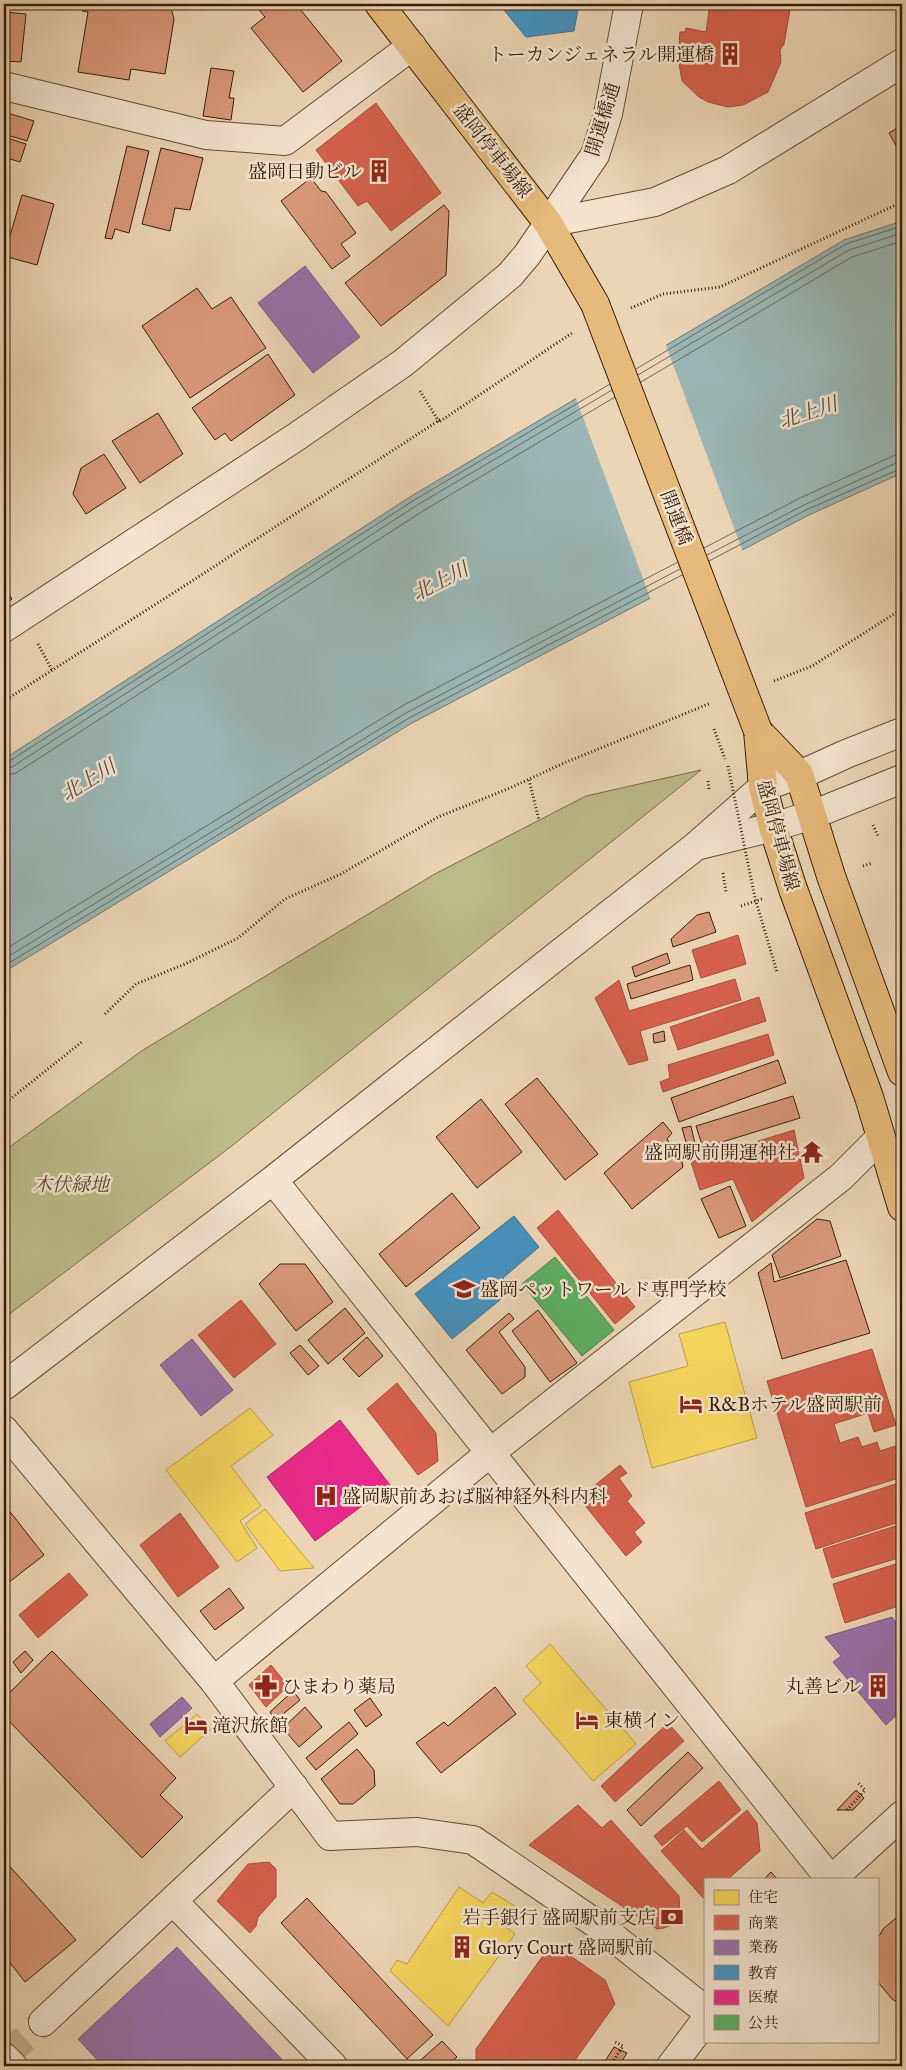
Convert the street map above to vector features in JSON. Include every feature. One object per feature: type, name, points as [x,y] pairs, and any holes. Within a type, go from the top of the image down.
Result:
[{"type":"main road","name":"盛岡停車場線","points":[[379,4],[548,223],[595,304]]},
{"type":"main road","name":"開運橋","points":[[595,304],[758,730]]},
{"type":"main road","name":"盛岡停車場線","points":[[758,730],[799,774],[832,876],[902,1072]]},
{"type":"main road","name":"盛岡停車場線","points":[[758,730],[763,787],[773,827],[793,889],[869,1097],[902,1207]]},
{"type":"street","name":"開運橋通","points":[[4,628],[296,437],[403,363],[510,275],[527,255],[595,155],[608,114],[629,4]]},
{"type":"street","points":[[4,86],[206,135],[285,141],[412,46]]},
{"type":"street","points":[[548,223],[655,202],[728,170],[902,63]]},
{"type":"street","points":[[4,1386],[273,1180],[696,846],[763,787],[902,732]]},
{"type":"street","points":[[696,846],[773,827],[902,779]]},
{"type":"street","points":[[214,1681],[491,1452],[841,1177],[880,1138]]},
{"type":"street","points":[[273,1180],[830,1878]]},
{"type":"street","points":[[4,1430],[214,1681],[330,1836],[417,1832],[473,1840],[598,1925],[704,2009]]},
{"type":"street","points":[[43,2022],[294,1786]]},
{"type":"street","points":[[832,1878],[902,1815]]},
{"type":"street","points":[[173,1901],[333,2066]]},
{"type":"street","points":[[671,2066],[704,2022]]},
{"type":"street","points":[[4,2057],[13,2066]]},
{"type":"path","points":[[628,309],[663,294],[720,287],[902,202]]},
{"type":"path","points":[[4,700],[192,582],[441,419],[439,422],[565,336]]},
{"type":"path","points":[[812,666],[902,609]]},
{"type":"path","points":[[105,1014],[136,984],[186,964],[238,938],[285,899],[341,874],[438,817],[667,721]]},
{"type":"path","points":[[714,729],[728,766],[755,898],[776,972]]},
{"type":"path","points":[[529,780],[539,820]]},
{"type":"path","points":[[4,1104],[83,1041]]},
{"type":"path","points":[[847,1810],[865,1790],[858,1783]]},
{"type":"path","points":[[610,2066],[623,2046],[613,2041]]},
{"type":"path","points":[[902,2054],[898,2061],[902,2065]]},
{"type":"green space","name":"木伏緑地","points":[[701,770],[233,1145],[4,1318],[4,1151],[143,1050],[433,875],[586,796]]},
{"type":"water","name":"北上川","points":[[902,221],[902,473],[809,515],[412,723],[4,972],[4,759],[413,495],[844,240]]},
{"type":"pier","points":[[665,343],[743,552],[651,600],[575,396]]},
{"type":"building: 住宅","name":"R&Bホテル盛岡駅前","points":[[725,1322],[757,1438],[652,1468],[629,1382],[688,1366],[679,1334]]},
{"type":"building: 住宅","points":[[250,1408],[273,1435],[231,1466],[261,1506],[240,1521],[257,1548],[237,1562],[166,1470]]},
{"type":"building: 住宅","points":[[265,1509],[314,1568],[280,1571],[245,1524]]},
{"type":"building: 住宅","points":[[550,1644],[636,1744],[593,1781],[523,1700],[541,1683],[526,1666]]},
{"type":"building: 住宅","points":[[197,1714],[211,1729],[180,1757],[165,1741]]},
{"type":"building: 住宅","name":"Glory Court 盛岡駅前","points":[[459,1887],[483,1903],[492,1892],[518,1908],[505,1926],[515,1934],[448,2026],[390,1971],[397,1960],[407,1964]]},
{"type":"building: 商業","name":"トーカンジェネラル開運橋","points":[[710,4],[791,4],[784,44],[780,50],[781,62],[768,92],[743,105],[728,107],[708,102],[699,97],[682,81],[678,58],[680,32],[685,32],[686,28],[706,32]]},
{"type":"building: 商業","name":"盛岡日動ビル","points":[[376,103],[441,193],[391,231],[367,201],[358,206],[316,150]]},
{"type":"building: 商業","points":[[738,935],[746,964],[701,978],[692,950]]},
{"type":"building: 商業","points":[[735,979],[741,1000],[640,1031],[648,1060],[629,1065],[595,998],[619,980],[629,1011]]},
{"type":"building: 商業","points":[[759,997],[766,1021],[678,1050],[670,1027]]},
{"type":"building: 商業","points":[[768,1034],[774,1055],[663,1092],[660,1082],[670,1078],[668,1065]]},
{"type":"building: 商業","points":[[794,1130],[804,1178],[752,1222],[733,1179],[700,1190],[691,1162]]},
{"type":"building: 商業","points":[[558,1210],[635,1307],[615,1324],[537,1228]]},
{"type":"building: 商業","points":[[241,1300],[276,1344],[234,1378],[198,1335]]},
{"type":"building: 商業","points":[[872,1349],[896,1425],[874,1432],[868,1413],[834,1424],[840,1443],[858,1437],[862,1447],[877,1442],[880,1451],[902,1444],[902,1477],[806,1507],[767,1381]]},
{"type":"building: 商業","points":[[397,1383],[436,1433],[438,1461],[418,1475],[367,1409]]},
{"type":"building: 商業","points":[[620,1465],[627,1473],[619,1478],[632,1496],[627,1501],[645,1523],[634,1532],[642,1542],[626,1556],[579,1498]]},
{"type":"building: 商業","points":[[902,1482],[902,1521],[816,1549],[805,1513]]},
{"type":"building: 商業","points":[[180,1513],[219,1567],[178,1597],[140,1545]]},
{"type":"building: 商業","points":[[902,1524],[902,1557],[832,1578],[823,1549]]},
{"type":"building: 商業","points":[[902,1562],[902,1605],[845,1623],[833,1584]]},
{"type":"building: 商業","points":[[69,1573],[88,1595],[38,1638],[19,1615]]},
{"type":"building: 商業","points":[[902,1612],[902,1622],[896,1613]]},
{"type":"building: 商業","points":[[271,1665],[288,1686],[266,1707],[249,1685]]},
{"type":"building: 商業","points":[[668,1723],[684,1741],[615,1802],[601,1786]]},
{"type":"building: 商業","points":[[719,1781],[741,1810],[702,1842],[687,1826],[662,1846],[654,1836]]},
{"type":"building: 商業","points":[[578,1805],[602,1828],[611,1820],[679,1896],[680,1915],[675,1924],[657,1929],[529,1845]]},
{"type":"building: 商業","points":[[747,1810],[757,1823],[760,1851],[729,1878],[704,1878],[704,1899],[661,1851],[684,1830],[702,1849]]},
{"type":"building: 商業","points":[[269,1862],[276,1869],[276,1897],[258,1917],[256,1926],[250,1933],[217,1901],[248,1864]]},
{"type":"building: 商業","points":[[552,1943],[605,1980],[615,2004],[571,2066],[474,2066],[476,2064],[476,2049]]},
{"type":"building: 業務","points":[[305,266],[360,337],[313,373],[258,303]]},
{"type":"building: 業務","points":[[192,1339],[233,1390],[201,1416],[160,1365]]},
{"type":"building: 業務","name":"丸善ビル","points":[[892,1617],[902,1631],[902,1710],[886,1725],[833,1662],[841,1656],[825,1637]]},
{"type":"building: 業務","points":[[182,1697],[192,1708],[160,1737],[150,1724]]},
{"type":"building: 業務","points":[[177,1947],[288,2066],[103,2066],[78,2039]]},
{"type":"building: 教育","points":[[499,4],[579,4],[574,31],[526,37]]},
{"type":"building: 教育","points":[[514,1216],[539,1247],[503,1278],[511,1291],[452,1339],[415,1294]]},
{"type":"building: 医療","points":[[340,1420],[390,1485],[315,1541],[267,1477]]},
{"type":"building: 公共","points":[[555,1257],[614,1330],[582,1356],[522,1284]]},
{"type":"building: その他","points":[[83,4],[170,4],[174,19],[165,74],[131,69],[129,80],[78,72],[88,12],[82,11]]},
{"type":"building: その他","points":[[254,4],[296,4],[342,61],[303,92],[251,28],[265,17]]},
{"type":"building: その他","points":[[4,12],[26,14],[21,62],[4,61]]},
{"type":"building: その他","points":[[211,68],[234,71],[229,98],[234,98],[231,120],[203,116]]},
{"type":"building: その他","points":[[4,112],[34,121],[27,141],[4,134]]},
{"type":"building: その他","points":[[902,125],[902,152],[898,149],[889,133]]},
{"type":"building: その他","points":[[4,137],[26,144],[20,162],[4,157]]},
{"type":"building: その他","points":[[127,146],[149,151],[129,233],[115,229],[112,239],[105,238]]},
{"type":"building: その他","points":[[161,148],[203,158],[190,210],[175,208],[170,231],[142,224]]},
{"type":"building: その他","points":[[311,178],[321,191],[326,192],[356,233],[341,244],[350,256],[332,269],[281,201]]},
{"type":"building: その他","points":[[22,195],[54,204],[37,265],[4,256]]},
{"type":"building: その他","points":[[444,205],[449,211],[446,275],[381,326],[345,283]]},
{"type":"building: その他","points":[[197,288],[212,309],[231,297],[266,348],[190,398],[142,326]]},
{"type":"building: その他","points":[[268,354],[295,395],[231,441],[225,433],[215,440],[192,408]]},
{"type":"building: その他","points":[[158,413],[183,454],[140,483],[112,441]]},
{"type":"building: その他","points":[[104,454],[126,488],[86,514],[73,494],[81,468]]},
{"type":"building: その他","points":[[4,586],[12,599],[4,604]]},
{"type":"building: その他","points":[[709,912],[716,932],[673,947],[671,939],[697,915]]},
{"type":"building: その他","points":[[667,953],[670,963],[635,977],[632,967]]},
{"type":"building: その他","points":[[690,965],[693,980],[631,999],[627,984]]},
{"type":"building: その他","points":[[664,1031],[665,1041],[654,1043],[653,1034]]},
{"type":"building: その他","points":[[778,1060],[786,1083],[679,1122],[671,1098]]},
{"type":"building: その他","points":[[537,1078],[598,1154],[565,1180],[505,1104]]},
{"type":"building: その他","points":[[793,1096],[800,1118],[703,1148],[696,1126]]},
{"type":"building: その他","points":[[481,1099],[522,1152],[477,1188],[436,1137]]},
{"type":"building: その他","points":[[663,1122],[672,1133],[667,1139],[672,1147],[678,1142],[683,1167],[632,1209],[604,1173]]},
{"type":"building: その他","points":[[691,1126],[695,1144],[687,1146],[682,1128]]},
{"type":"building: その他","points":[[730,1186],[746,1226],[719,1238],[701,1199]]},
{"type":"building: その他","points":[[452,1193],[480,1228],[406,1287],[379,1254]]},
{"type":"building: その他","points":[[817,1219],[830,1221],[841,1256],[780,1278],[772,1255]]},
{"type":"building: その他","points":[[846,1260],[870,1333],[782,1359],[758,1273],[771,1263],[774,1282]]},
{"type":"building: その他","points":[[280,1264],[305,1264],[333,1302],[296,1331],[259,1284]]},
{"type":"building: その他","points":[[345,1308],[365,1333],[328,1364],[308,1340]]},
{"type":"building: その他","points":[[538,1310],[577,1363],[550,1382],[512,1331]]},
{"type":"building: その他","points":[[509,1313],[514,1319],[499,1332],[525,1367],[525,1377],[502,1394],[466,1350]]},
{"type":"building: その他","points":[[367,1337],[383,1356],[359,1377],[343,1359]]},
{"type":"building: その他","points":[[300,1345],[319,1366],[308,1375],[290,1353]]},
{"type":"building: その他","points":[[4,1504],[44,1555],[4,1586]]},
{"type":"building: その他","points":[[229,1588],[244,1608],[215,1630],[200,1611]]},
{"type":"building: その他","points":[[25,1651],[33,1660],[21,1673],[13,1662]]},
{"type":"building: その他","points":[[52,1651],[176,1778],[160,1795],[183,1817],[142,1858],[4,1716],[4,1698]]},
{"type":"building: その他","points":[[495,1687],[516,1714],[441,1773],[416,1743],[444,1722],[448,1726]]},
{"type":"building: その他","points":[[293,1691],[300,1700],[276,1720],[270,1712]]},
{"type":"building: その他","points":[[370,1698],[382,1715],[366,1727],[354,1710]]},
{"type":"building: その他","points":[[305,1707],[322,1727],[299,1747],[283,1728]]},
{"type":"building: その他","points":[[349,1722],[358,1734],[316,1770],[306,1758]]},
{"type":"building: その他","points":[[357,1749],[374,1770],[375,1786],[353,1804],[340,1804],[321,1779]]},
{"type":"building: その他","points":[[688,1752],[703,1768],[641,1826],[627,1810]]},
{"type":"building: その他","points":[[856,1790],[864,1798],[853,1810],[837,1810]]},
{"type":"building: その他","points":[[4,1860],[76,1940],[25,1982],[4,1955]]},
{"type":"building: その他","points":[[771,1872],[776,1878],[765,1878]]},
{"type":"building: その他","points":[[307,1898],[433,2035],[407,2059],[281,1923]]},
{"type":"building: その他","points":[[902,1915],[902,2005],[892,1999],[878,1982],[878,1938],[883,1929]]},
{"type":"building: その他","points":[[442,2041],[457,2057],[446,2066],[414,2066]]},
{"type":"building: その他","points":[[614,2047],[627,2053],[619,2066],[602,2066]]},
{"type":"tunnel","points":[[4,2057],[43,2022]]},
{"type":"place","name":"トーカンジェネラル開運橋","points":[[730,54]]},
{"type":"place","name":"盛岡日動ビル","points":[[379,171]]},
{"type":"place","name":"盛岡駅前開運神社","points":[[812,1152]]},
{"type":"place","name":"盛岡ペットワールド専門学校","points":[[464,1289]]},
{"type":"place","name":"R&Bホテル盛岡駅前","points":[[691,1404]]},
{"type":"place","name":"盛岡駅前あおば脳神経外科内科","points":[[326,1496]]},
{"type":"place","name":"ひまわり薬局","points":[[266,1686]]},
{"type":"place","name":"丸善ビル","points":[[878,1686]]},
{"type":"place","name":"東横イン","points":[[587,1720]]},
{"type":"place","name":"滝沢旅館","points":[[196,1725]]},
{"type":"place","name":"岩手銀行 盛岡駅前支店","points":[[672,1917]]},
{"type":"place","name":"Glory Court 盛岡駅前","points":[[462,1947]]}]
